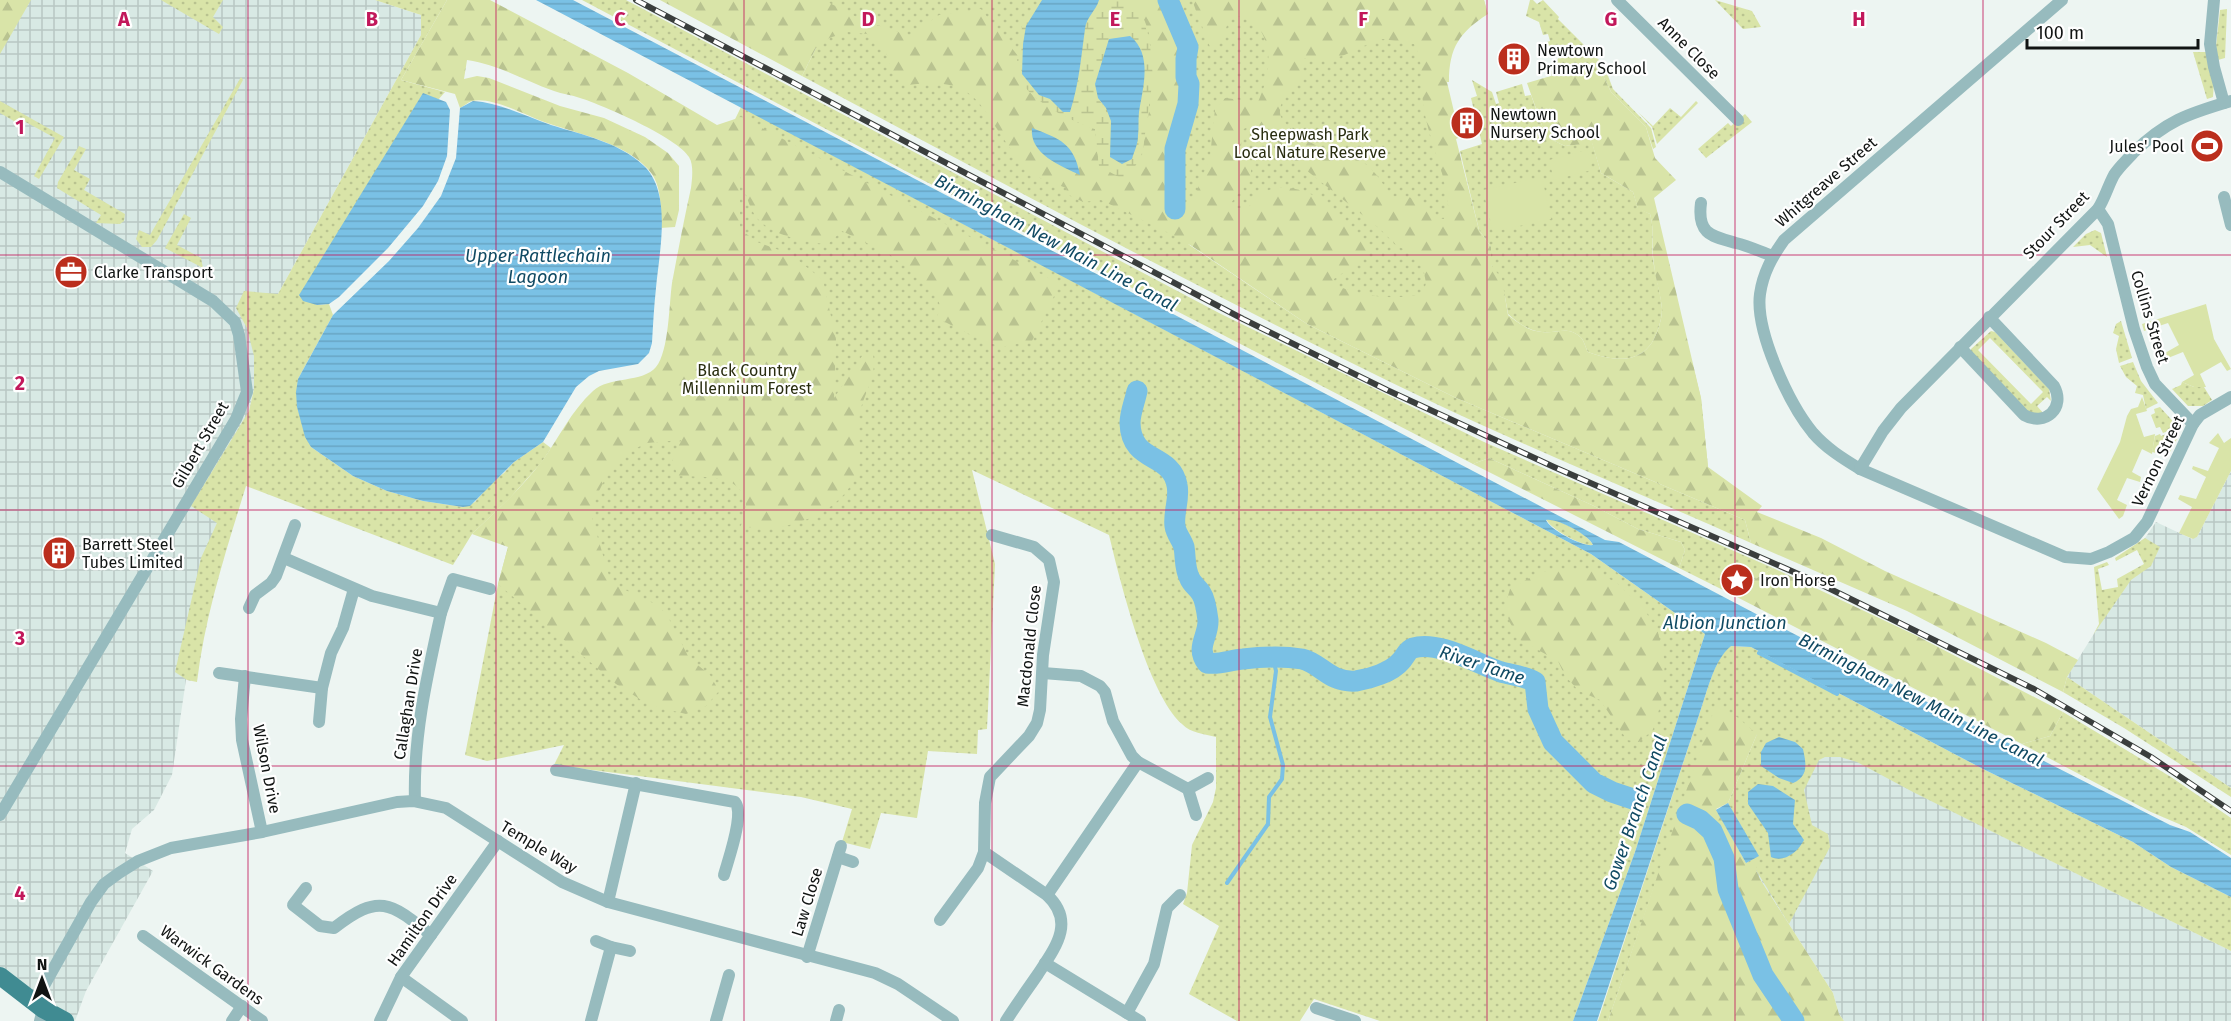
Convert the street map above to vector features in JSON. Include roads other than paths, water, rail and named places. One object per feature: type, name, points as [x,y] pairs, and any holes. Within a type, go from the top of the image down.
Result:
[{"type":"main road","points":[[0,976],[42,1015],[65,1021]]},
{"type":"street","name":"Anne Close","points":[[1617,0],[1738,120]]},
{"type":"street","name":"Whitgreave Street","points":[[2062,0],[1784,240],[1773,256],[1762,282],[1760,309],[1770,351],[1786,391],[1813,433],[1834,453],[1860,469],[2065,557],[2091,559],[2109,552],[2134,538],[2147,522]]},
{"type":"street","points":[[2214,0],[2210,44],[2227,102]]},
{"type":"street","name":"Stour Street","points":[[1860,469],[1883,430],[1901,408],[2098,209],[2107,195],[2114,174],[2146,141],[2168,124],[2227,102]]},
{"type":"street","name":"Gilbert Street","points":[[0,172],[213,301],[236,322],[247,392],[236,419],[0,815]]},
{"type":"street","points":[[2224,196],[2231,225]]},
{"type":"street","points":[[1701,203],[1699,216],[1701,223],[1711,236],[1773,256]]},
{"type":"street","name":"Collins Street","points":[[2098,209],[2108,224],[2134,329],[2147,366],[2155,384],[2193,424]]},
{"type":"street","points":[[1960,347],[2024,414],[2031,418],[2041,418],[2055,410],[2059,399],[2054,386],[1989,317]]},
{"type":"street","name":"Vernon Street","points":[[2147,522],[2193,424],[2200,416],[2231,397]]},
{"type":"street","points":[[249,608],[255,595],[271,583],[276,576],[295,525]]},
{"type":"street","name":"Macdonald Close","points":[[940,920],[978,868],[984,852],[985,803],[990,777],[1029,736],[1037,723],[1043,655],[1054,582],[1049,560],[1034,547],[992,535]]},
{"type":"street","points":[[284,558],[372,596],[441,613]]},
{"type":"street","name":"Callaghan Drive","points":[[415,801],[416,750],[428,675],[441,613],[453,579],[490,589]]},
{"type":"street","points":[[319,722],[322,688],[331,653],[343,628],[354,589]]},
{"type":"street","points":[[219,673],[322,688]]},
{"type":"street","points":[[1043,673],[1081,676],[1100,686],[1105,692],[1113,721],[1132,756],[1138,762],[1188,789],[1196,815]]},
{"type":"street","name":"Wilson Drive","points":[[245,676],[241,719],[242,740],[262,832]]},
{"type":"street","points":[[1047,895],[1138,762]]},
{"type":"street","points":[[556,770],[735,802],[738,806],[739,817],[724,875]]},
{"type":"street","points":[[1188,789],[1208,778]]},
{"type":"street","points":[[608,902],[636,783]]},
{"type":"street","name":"Temple Way","points":[[42,1015],[42,989],[90,902],[104,884],[138,861],[171,848],[262,832],[397,802],[415,801],[446,808],[562,882],[608,902],[807,957],[875,973],[898,984],[953,1021]]},
{"type":"street","name":"Hamilton Drive","points":[[380,1021],[401,977],[498,842]]},
{"type":"street","name":"Law Close","points":[[807,957],[839,852],[853,862]]},
{"type":"street","points":[[984,852],[1047,895],[1056,903],[1060,912],[1061,931],[1058,943],[1005,1021]]},
{"type":"street","points":[[306,888],[293,905],[321,926],[334,928],[363,908],[383,904],[402,912],[431,935]]},
{"type":"street","points":[[1127,1013],[1154,964],[1167,908],[1180,895]]},
{"type":"street","name":"Warwick Gardens","points":[[143,936],[262,1021]]},
{"type":"street","points":[[596,941],[630,951]]},
{"type":"street","points":[[591,1021],[611,947]]},
{"type":"street","points":[[1045,963],[1140,1021]]},
{"type":"street","points":[[716,1021],[729,975]]},
{"type":"street","points":[[401,977],[462,1021]]},
{"type":"street","points":[[232,1021],[242,1006]]},
{"type":"street","points":[[1316,1008],[1355,1021]]},
{"type":"water","points":[[536,0],[573,0],[1605,540],[1619,542],[1842,659],[2170,825],[2190,832],[2231,858],[2231,897],[2171,867],[2133,842],[1983,769],[1751,647],[1731,646],[1720,660],[1711,678],[1597,1021],[1573,1021],[1635,852],[1705,634],[1591,554]],"holes":[[[1546,520],[1565,524],[1579,532],[1593,545],[1575,541],[1560,533]]]},
{"type":"water","points":[[1042,0],[1099,0],[1086,25],[1078,81],[1070,112],[1063,112],[1050,99],[1039,95],[1022,74],[1026,26]]},
{"type":"water","points":[[1130,36],[1142,52],[1145,72],[1137,145],[1132,159],[1122,164],[1110,157],[1111,121],[1106,108],[1098,98],[1095,84],[1109,39]]},
{"type":"water","points":[[423,93],[446,102],[450,110],[447,156],[438,181],[423,206],[388,248],[339,297],[329,304],[317,305],[303,301],[299,295]]},
{"type":"water","name":"Upper Rattlechain Lagoon","points":[[473,101],[503,107],[623,150],[643,165],[652,177],[658,191],[662,224],[652,343],[649,353],[638,364],[599,371],[589,376],[576,387],[543,442],[514,462],[470,506],[463,507],[423,501],[387,491],[353,476],[311,447],[305,437],[297,407],[296,392],[298,379],[333,315],[389,261],[418,228],[441,196],[456,158],[460,108]]},
{"type":"water","points":[[1032,128],[1058,139],[1070,149],[1080,175],[1056,163],[1041,152],[1032,137]]},
{"type":"water","points":[[1779,737],[1795,742],[1803,749],[1804,773],[1793,783],[1779,778],[1761,766],[1761,752],[1766,743]]},
{"type":"water","points":[[1758,784],[1773,786],[1795,800],[1793,824],[1804,840],[1798,849],[1781,859],[1771,857],[1768,833],[1748,804],[1748,792]]},
{"type":"water","points":[[1728,803],[1759,856],[1746,863],[1716,810]]},
{"type":"waterway","name":"River Tame","points":[[1168,0],[1188,47],[1186,59],[1186,77],[1189,84],[1188,104],[1175,149],[1175,209]]},
{"type":"waterway","name":"River Tame","points":[[1137,391],[1130,419],[1132,436],[1144,452],[1167,467],[1177,485],[1175,526],[1184,547],[1188,575],[1201,593],[1206,606],[1208,626],[1202,652],[1207,663],[1257,658],[1295,658],[1309,661],[1339,679],[1356,681],[1386,672],[1397,665],[1413,648],[1423,646],[1446,650],[1501,672],[1535,682],[1538,709],[1553,742],[1594,783],[1633,799]]},
{"type":"waterway","points":[[1759,653],[1837,694],[1838,690]]},
{"type":"waterway","points":[[1227,883],[1268,824],[1269,797],[1282,779],[1283,765],[1270,717],[1276,671],[1273,658]]},
{"type":"waterway","name":"River Tame","points":[[1700,820],[1702,813]]},
{"type":"waterway","name":"River Tame","points":[[1687,814],[1700,820],[1712,831],[1724,858],[1728,889],[1763,975],[1794,1021]]},
{"type":"railway","points":[[636,0],[1243,319],[1387,390],[1554,467],[1812,580],[2034,689],[2151,757],[2231,811]]},
{"type":"place","name":"Newtown Primary School","points":[[1514,59]]},
{"type":"place","name":"Newtown Nursery School","points":[[1467,123]]},
{"type":"place","name":"Jules' Pool","points":[[2207,146]]},
{"type":"place","name":"Clarke Transport","points":[[71,272]]},
{"type":"place","name":"Barrett Steel Tubes Limited","points":[[59,553]]},
{"type":"place","name":"Iron Horse","points":[[1737,580]]},
{"type":"park label","name":"Sheepwash Park Local Nature Reserve","points":[[1310,143]]},
{"type":"park label","name":"Black Country Millennium Forest","points":[[747,379]]},
{"type":"water label","name":"Birmingham New Main Line Canal","points":[[1056,243]]},
{"type":"water label","name":"Albion Junction","points":[[1725,623]]},
{"type":"water label","name":"Birmingham New Main Line Canal","points":[[1921,700]]},
{"type":"water label","name":"Gower Branch Canal","points":[[1635,813]]}]
